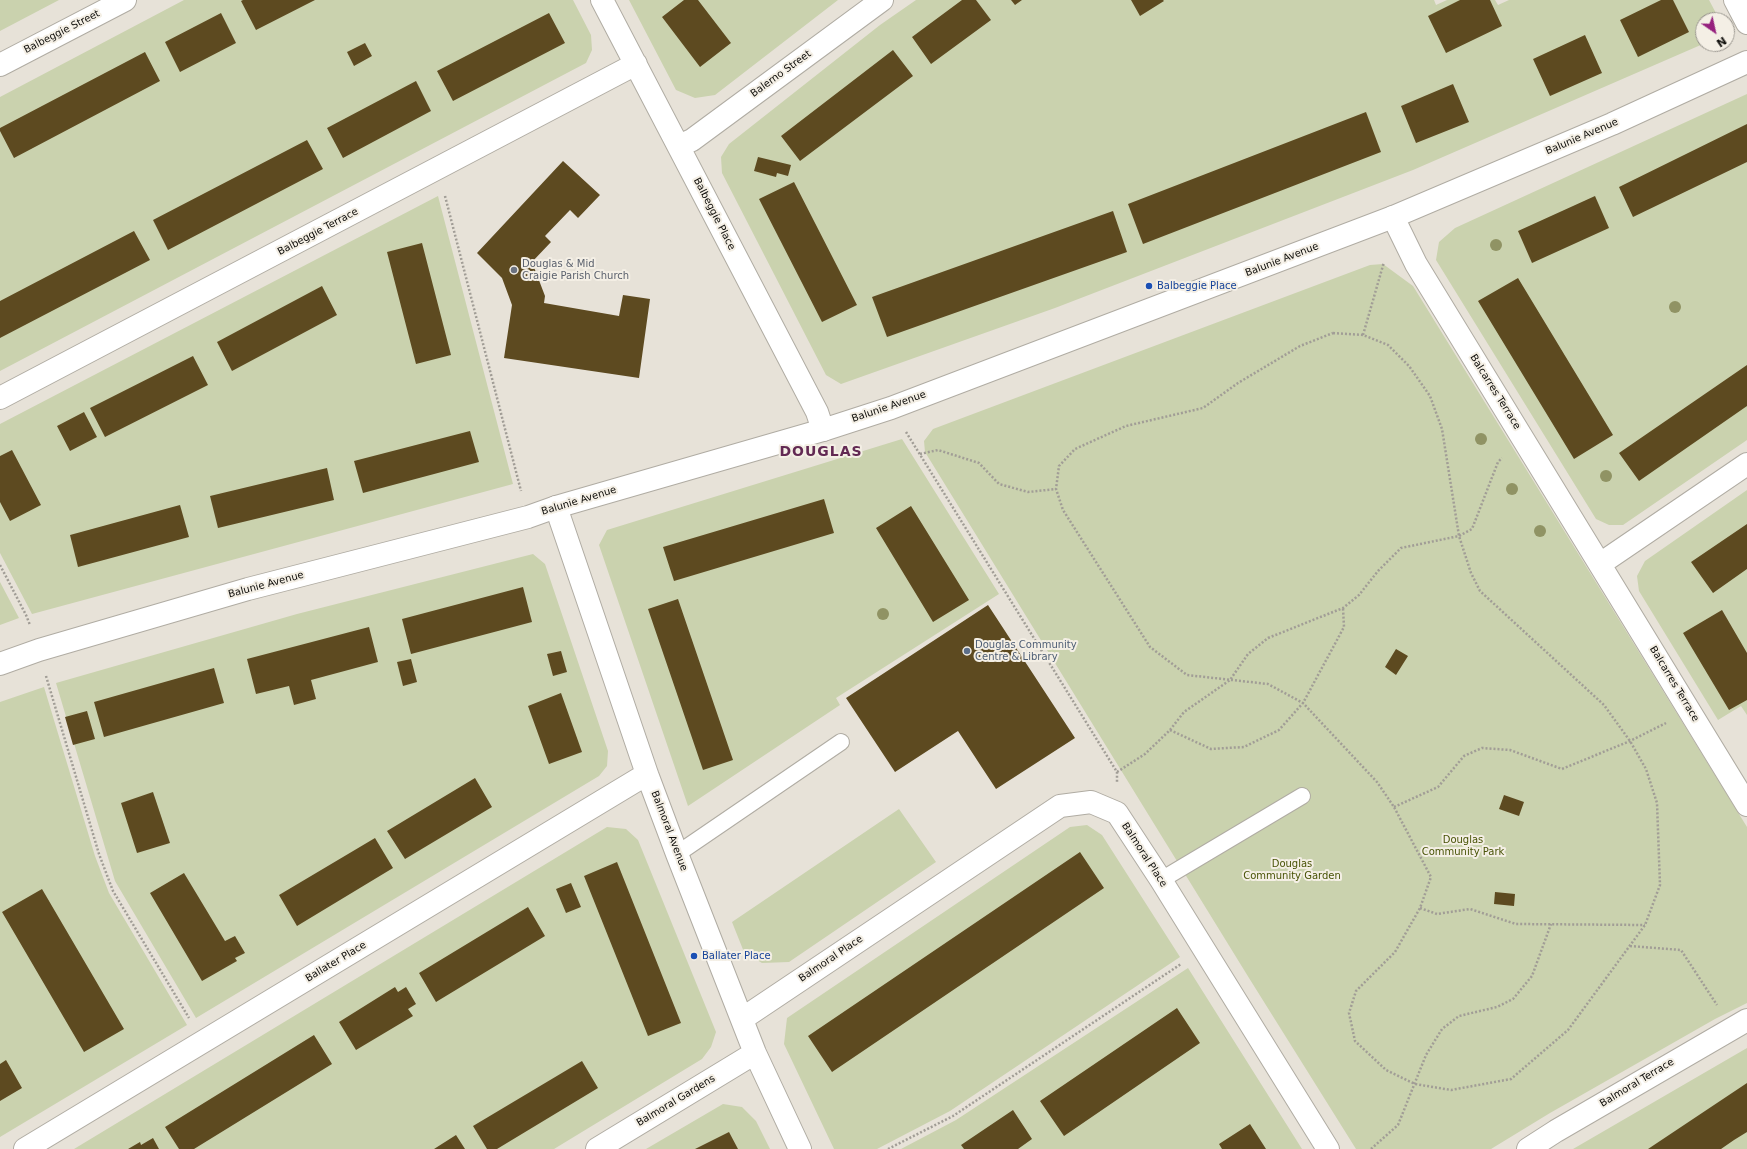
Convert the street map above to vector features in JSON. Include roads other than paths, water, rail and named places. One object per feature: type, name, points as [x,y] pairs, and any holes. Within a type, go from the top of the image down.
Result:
[{"type":"street","name":"Balbeggie Street","points":[[0,65],[125,0]]},
{"type":"street","name":"Balbeggie Place","points":[[602,0],[817,412],[823,430]]},
{"type":"street","name":"Balerno Street","points":[[679,146],[692,140],[882,0]]},
{"type":"street","points":[[1735,0],[1747,23]]},
{"type":"street","name":"Balunie Avenue","points":[[0,664],[38,650],[248,589],[528,517],[556,506],[823,430],[891,408],[1393,218],[1612,124],[1747,62]]},
{"type":"street","name":"Balbeggie Terrace","points":[[0,398],[636,64]]},
{"type":"street","name":"Balcarres Terrace","points":[[1393,218],[1416,264],[1747,805]]},
{"type":"street","points":[[1600,564],[1747,464]]},
{"type":"street","name":"Balmoral Avenue","points":[[556,506],[647,774],[677,854],[755,1053],[800,1149]]},
{"type":"street","name":"Ballater Place","points":[[25,1149],[647,774]]},
{"type":"street","name":"Balmoral Place","points":[[742,1019],[1060,806],[1091,802],[1117,813],[1161,880],[1328,1149]]},
{"type":"street","name":"Balmoral Terrace","points":[[1528,1149],[1723,1032],[1747,1020]]},
{"type":"street","name":"Balmoral Gardens","points":[[596,1149],[755,1053]]},
{"type":"lane","points":[[677,854],[841,742]]},
{"type":"lane","points":[[1161,880],[1302,796]]},
{"type":"place","name":"Douglas & Mid Craigie Parish Church","points":[[514,270]]},
{"type":"place","name":"Balbeggie Place","points":[[1149,286]]},
{"type":"place","name":"Douglas Community Centre & Library","points":[[967,651]]},
{"type":"place","name":"Ballater Place","points":[[694,956]]},
{"type":"district","name":"DOUGLAS","points":[[821,452]]},
{"type":"park label","name":"Douglas Community Park","points":[[1463,846]]},
{"type":"park label","name":"Douglas Community Garden","points":[[1292,870]]}]
